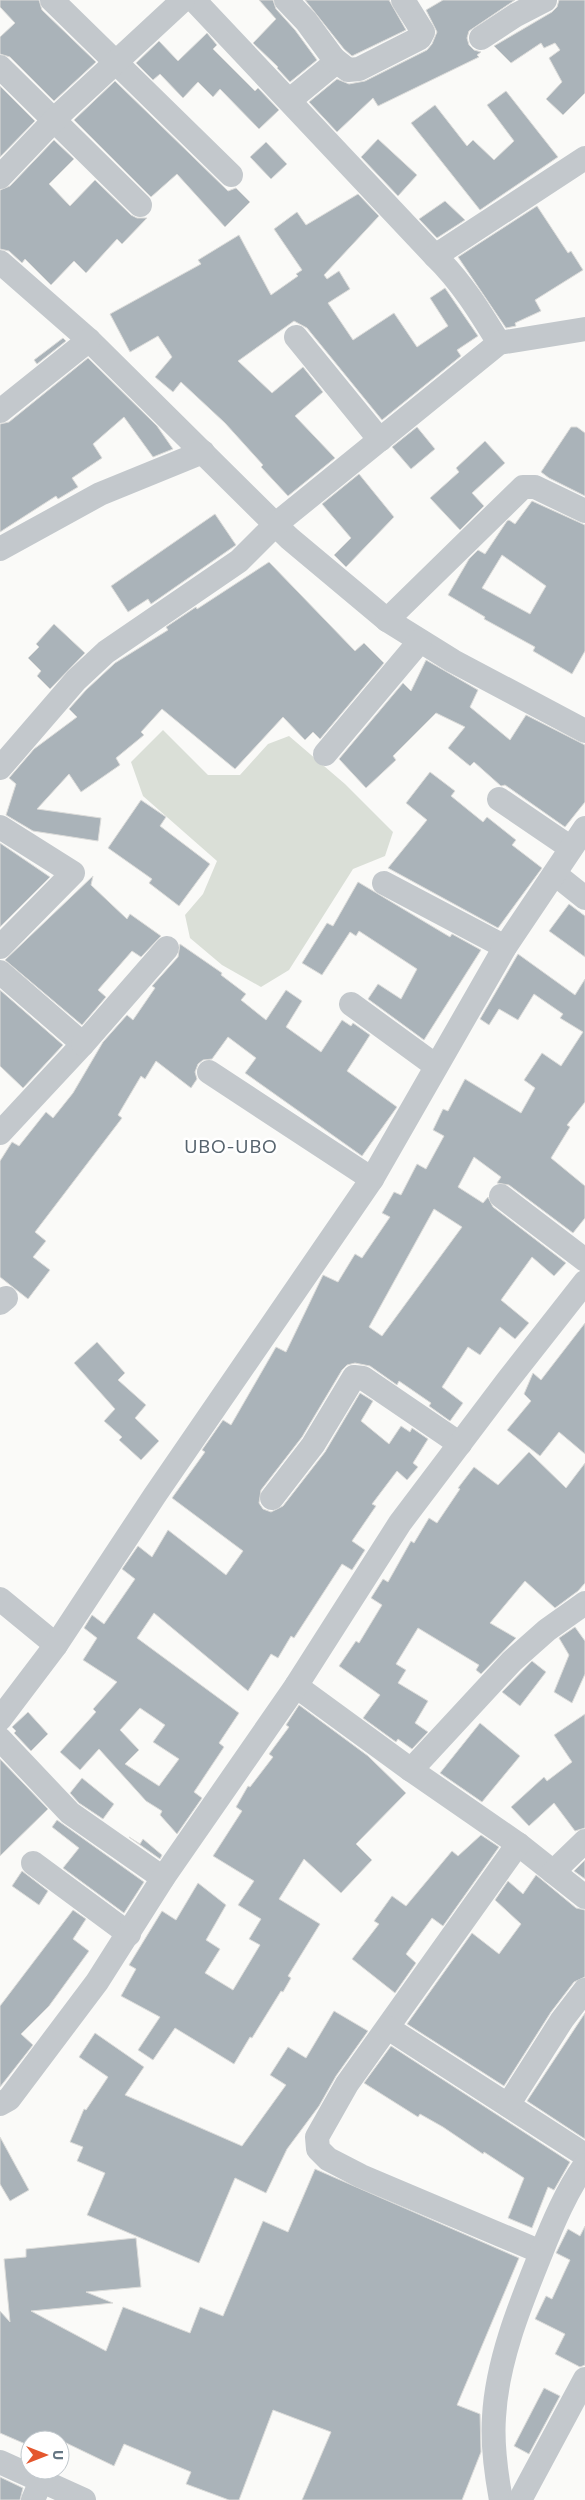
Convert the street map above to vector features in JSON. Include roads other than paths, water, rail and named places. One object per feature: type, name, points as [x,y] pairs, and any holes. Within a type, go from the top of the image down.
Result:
[{"type":"street","points":[[52,0],[231,175]]},
{"type":"street","points":[[0,177],[115,62],[183,0]]},
{"type":"street","points":[[194,0],[435,256],[478,307],[499,343]]},
{"type":"street","points":[[286,0],[306,21],[334,60],[348,70],[359,69],[420,38],[423,32],[404,0]]},
{"type":"street","points":[[482,38],[510,7],[545,0]]},
{"type":"street","points":[[290,100],[330,67],[334,60]]},
{"type":"street","points":[[0,67],[140,205]]},
{"type":"street","points":[[435,256],[585,158]]},
{"type":"street","points":[[0,262],[82,334],[289,538],[387,620],[453,661],[585,731]]},
{"type":"street","points":[[0,768],[88,667],[106,652],[240,561],[276,524],[499,343],[583,331]]},
{"type":"street","points":[[0,410],[82,334]]},
{"type":"street","points":[[296,337],[380,440]]},
{"type":"street","points":[[0,549],[100,494],[203,452]]},
{"type":"street","points":[[387,620],[523,487],[535,487],[585,511]]},
{"type":"street","points":[[325,754],[420,641]]},
{"type":"street","points":[[499,798],[571,848]]},
{"type":"street","points":[[0,826],[73,873],[0,947]]},
{"type":"street","points":[[0,1719],[56,1645],[155,1495],[372,1179],[505,948],[585,828]]},
{"type":"street","points":[[555,874],[585,898]]},
{"type":"street","points":[[384,883],[505,948]]},
{"type":"street","points":[[0,1133],[83,1044],[167,948]]},
{"type":"street","points":[[0,972],[83,1044]]},
{"type":"street","points":[[351,1004],[436,1066]]},
{"type":"street","points":[[209,1072],[372,1179]]},
{"type":"street","points":[[501,1196],[585,1260]]},
{"type":"street","points":[[0,2104],[9,2099],[97,1982],[129,1934],[162,1878],[296,1686],[400,1523],[585,1282]]},
{"type":"street","points":[[272,1498],[313,1445],[354,1376],[363,1378],[460,1444]]},
{"type":"street","points":[[0,1599],[56,1645]]},
{"type":"street","points":[[411,1770],[512,1660],[547,1630],[585,1603]]},
{"type":"street","points":[[296,1686],[411,1770],[518,1844],[585,1897]]},
{"type":"street","points":[[0,1739],[70,1813],[162,1878]]},
{"type":"street","points":[[552,1872],[585,1841]]},
{"type":"street","points":[[518,1844],[347,2084],[317,2137],[318,2149],[328,2159],[361,2176],[541,2252]]},
{"type":"street","points":[[33,1863],[129,1934]]},
{"type":"street","points":[[508,2106],[562,2020],[585,1990]]},
{"type":"street","points":[[388,2028],[585,2155]]},
{"type":"street","points":[[500,2500],[494,2432],[500,2372],[527,2286],[562,2203],[574,2180],[585,2165]]},
{"type":"street","points":[[520,2500],[585,2379]]},
{"type":"street","points":[[0,2462],[37,2490],[84,2500]]},
{"type":"district","name":"UBO-UBO","points":[[231,1147]]}]
